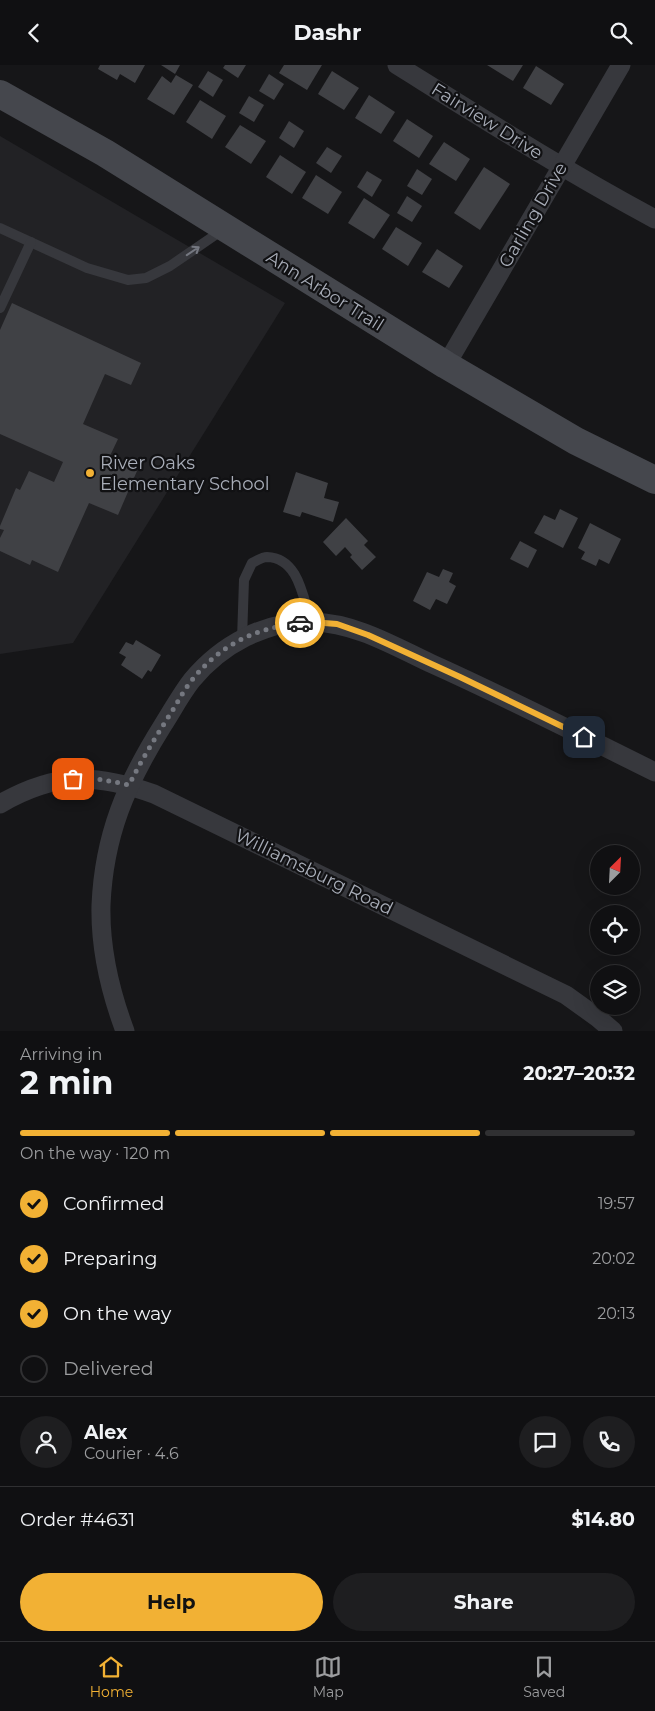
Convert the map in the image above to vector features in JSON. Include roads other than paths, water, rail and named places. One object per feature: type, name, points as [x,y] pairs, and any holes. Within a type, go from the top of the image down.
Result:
[{"type":"street","name":"Fairview Drive","points":[[397,65],[561,167],[655,219]]},
{"type":"street","name":"Garling Drive","points":[[446,365],[621,65]]},
{"type":"street","name":"Ann Arbor Trail","points":[[0,93],[105,153],[446,365],[576,441],[655,480]]},
{"type":"street","points":[[126,1031],[117,1010],[109,979],[101,906],[104,867],[113,828],[129,785],[144,756],[190,682],[209,661],[229,646],[256,632],[280,625],[311,622],[337,624],[368,635],[469,681],[655,772]]},
{"type":"street","name":"Williamsburg Road","points":[[0,804],[18,794],[39,786],[62,780],[85,778],[109,780],[154,794],[566,995],[613,1031]]},
{"type":"lane","points":[[0,228],[87,268],[128,280],[146,278],[170,266],[225,228]]},
{"type":"lane","points":[[0,308],[31,242]]},
{"type":"lane","points":[[242,639],[244,580],[252,563],[266,557],[282,561],[295,574],[311,622]]},
{"type":"place","name":"River Oaks Elementary School","points":[[90,473]]}]
